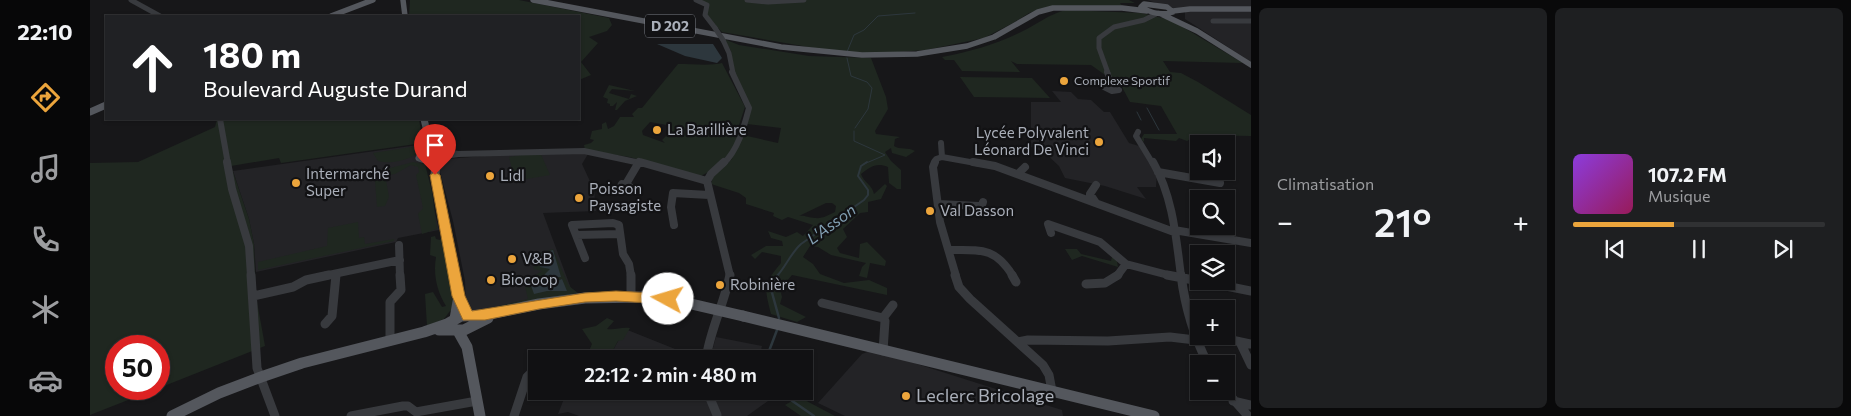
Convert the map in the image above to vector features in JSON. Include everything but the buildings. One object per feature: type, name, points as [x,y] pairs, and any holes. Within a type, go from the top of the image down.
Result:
[{"type":"main road","points":[[334,15],[372,0]]},
{"type":"main road","points":[[403,3],[407,0]]},
{"type":"main road","name":"D 202","points":[[533,0],[781,46],[862,56],[928,53],[976,44],[994,37],[1047,9],[1071,7],[1122,8],[1153,13]]},
{"type":"main road","points":[[1141,3],[1190,9],[1251,9]]},
{"type":"main road","points":[[1141,3],[1153,13],[1182,23],[1251,65]]},
{"type":"main road","name":"D 202","points":[[1122,8],[1141,3]]},
{"type":"main road","points":[[1167,7],[1182,23]]},
{"type":"main road","points":[[1153,13],[1190,9]]},
{"type":"main road","points":[[90,112],[105,106]]},
{"type":"main road","points":[[424,120],[428,136],[437,154],[435,175],[459,296],[469,321],[467,347],[480,416]]},
{"type":"main road","points":[[428,136],[425,150],[419,156],[420,159],[426,161],[435,175]]},
{"type":"main road","points":[[425,150],[437,154]]},
{"type":"main road","points":[[426,161],[437,154]]},
{"type":"main road","points":[[459,296],[455,325],[467,347]]},
{"type":"main road","points":[[172,416],[219,393],[261,376],[302,363],[455,325],[464,330],[469,321],[501,312],[562,300],[631,296],[687,303],[1154,416]]},
{"type":"street","points":[[131,0],[158,15]]},
{"type":"street","points":[[696,0],[707,5]]},
{"type":"street","points":[[707,350],[726,295],[730,274],[723,239],[709,195],[707,181],[711,174],[730,157],[743,130],[749,108],[732,72],[729,52],[715,28],[704,15],[703,11],[711,0]]},
{"type":"street","points":[[747,0],[768,2],[804,0]]},
{"type":"street","points":[[1112,86],[1099,48],[1099,38],[1105,32],[1121,25],[1142,21],[1153,13]]},
{"type":"street","points":[[1213,21],[1251,20]]},
{"type":"street","points":[[220,120],[232,189],[249,246],[257,368],[275,416]]},
{"type":"street","points":[[1137,133],[1166,191],[1190,313]]},
{"type":"street","points":[[941,143],[942,157]]},
{"type":"street","points":[[437,154],[580,150],[639,162],[707,181]]},
{"type":"street","points":[[1052,391],[1049,375],[1043,365],[958,287],[950,250],[942,231],[933,167],[936,159],[942,157],[995,166],[1174,231],[1251,243]]},
{"type":"street","points":[[995,166],[1002,159]]},
{"type":"street","points":[[626,184],[639,162]]},
{"type":"street","points":[[1018,174],[1025,167]]},
{"type":"street","points":[[1158,172],[1220,182]]},
{"type":"street","points":[[1096,185],[1090,194],[1096,203]]},
{"type":"street","points":[[674,225],[671,201],[673,193],[709,195]]},
{"type":"street","points":[[938,204],[978,206],[982,205],[983,202]]},
{"type":"street","points":[[1051,233],[1048,224],[1077,232],[1108,246],[1126,264],[1190,279]]},
{"type":"street","points":[[585,258],[572,225],[619,225],[624,254],[629,264],[632,284],[631,296]]},
{"type":"street","points":[[390,341],[390,302],[400,290],[399,245]]},
{"type":"street","points":[[950,250],[995,253],[1006,263],[1016,282]]},
{"type":"street","points":[[253,296],[336,274],[400,260]]},
{"type":"street","points":[[1086,284],[1102,284],[1116,278],[1126,264]]},
{"type":"street","points":[[325,324],[332,316],[336,274]]},
{"type":"street","points":[[1235,289],[1251,292]]},
{"type":"street","points":[[822,303],[883,318]]},
{"type":"street","points":[[883,351],[883,318],[893,305]]},
{"type":"street","points":[[1017,341],[1108,341],[1190,335]]},
{"type":"street","points":[[1235,341],[1251,344]]},
{"type":"street","points":[[1240,342],[1251,365]]},
{"type":"street","points":[[514,416],[528,376]]},
{"type":"street","points":[[709,400],[718,415]]},
{"type":"street","points":[[352,416],[403,406],[408,406],[416,412],[477,401]]},
{"type":"street","points":[[1233,401],[1251,405]]},
{"type":"street","points":[[1233,401],[1248,416]]},
{"type":"shaded area","points":[[410,0],[519,0],[609,18],[612,25],[607,31],[589,37],[598,43],[581,62],[591,75],[580,80],[580,15],[409,15]]},
{"type":"shaded area","points":[[700,0],[1129,0],[1135,3],[1120,3],[1123,7],[1042,9],[1029,13],[984,38],[926,50],[843,53],[722,32],[707,17],[705,3]]},
{"type":"shaded area","points":[[1147,0],[1251,0],[1251,62],[1185,19],[1185,12]]},
{"type":"shaded area","points":[[1066,10],[1141,13],[1171,20],[1243,63],[1163,61],[1170,72],[1181,73],[1198,82],[1251,115],[1251,136],[1190,135],[1190,139],[1187,141],[1179,138],[1176,141],[1144,138],[1144,142],[1141,139],[1144,134],[1177,134],[1161,106],[1130,102],[1122,87],[1091,65],[1017,64],[1011,61],[1020,72],[962,71],[954,60],[945,60],[942,57],[1001,41],[1054,14]]},
{"type":"shaded area","points":[[724,39],[739,45],[809,56],[871,58],[886,97],[888,109],[875,131],[876,134],[900,137],[895,139],[894,146],[915,151],[906,157],[892,153],[891,148],[885,152],[901,170],[901,189],[897,189],[889,183],[888,167],[877,165],[870,167],[861,174],[872,188],[874,194],[885,184],[887,186],[881,199],[868,202],[868,212],[860,213],[843,229],[847,237],[837,248],[840,253],[859,258],[860,244],[867,242],[886,261],[885,266],[870,263],[867,278],[859,276],[862,267],[866,263],[831,255],[818,247],[810,246],[803,257],[813,264],[820,274],[844,283],[869,280],[887,288],[887,295],[792,275],[780,289],[782,297],[780,304],[806,317],[797,322],[771,314],[766,291],[768,281],[781,263],[781,256],[762,252],[755,259],[751,255],[766,246],[783,246],[782,241],[771,238],[768,231],[786,237],[797,232],[803,236],[813,225],[788,217],[782,220],[773,216],[774,213],[746,204],[746,198],[739,193],[711,184],[713,177],[733,158],[701,176],[629,157],[585,150],[584,145],[594,140],[590,139],[592,131],[602,129],[602,124],[606,122],[608,129],[614,126],[620,117],[634,117],[632,114],[638,108],[642,108],[678,64],[707,65],[722,63],[745,107],[737,131],[738,134],[778,143],[781,128],[747,124],[751,108],[733,70],[731,51]],"holes":[[[650,122],[667,125],[671,131],[662,140],[665,143],[643,135],[642,131]],[[826,203],[832,203],[836,206],[835,212],[820,218],[799,216]]]},
{"type":"shaded area","points":[[657,44],[713,44],[722,58],[717,63],[685,56]]},
{"type":"shaded area","points":[[960,77],[1032,78],[1050,98],[974,97]]},
{"type":"shaded area","points":[[609,85],[635,91],[612,89],[609,93],[629,99],[631,94],[637,96],[625,101],[615,110],[617,102],[610,106],[607,103],[608,99],[603,97]]},
{"type":"shaded area","points":[[1052,91],[1071,92],[1078,99],[1091,100],[1104,112],[1110,112],[1129,143],[1139,146],[1157,172],[1156,187],[1137,187],[1146,199],[1105,186],[1065,178],[1059,166],[1044,152],[1031,147],[1031,102],[1061,102]]},
{"type":"shaded area","points":[[217,120],[419,120],[423,143],[281,163],[279,158],[231,166],[249,219],[254,244],[256,296],[265,346],[170,384],[170,335],[105,335],[105,400],[128,400],[90,415],[90,163],[138,162],[215,127]]},
{"type":"shaded area","points":[[418,145],[439,230],[398,238],[396,242],[256,272],[254,244],[249,219],[233,171]]},
{"type":"shaded area","points":[[425,145],[411,157],[391,162],[378,161],[373,153]]},
{"type":"shaded area","points":[[540,152],[550,175],[515,181],[509,157]]},
{"type":"shaded area","points":[[509,154],[588,154],[582,164],[594,190],[596,211],[543,213],[573,294],[475,312],[469,310],[466,305],[465,281],[453,221],[438,164],[447,159]]},
{"type":"shaded area","points":[[413,162],[425,164],[432,192],[437,229],[422,234],[418,214],[423,208],[416,175],[419,172],[418,167],[411,165],[395,174],[375,177],[375,172]]},
{"type":"shaded area","points":[[379,179],[386,180],[389,197],[385,206],[377,207],[375,181]]},
{"type":"shaded area","points":[[358,222],[359,238],[364,237],[365,244],[394,239],[394,241],[258,270],[258,262],[327,246],[328,228]]},
{"type":"shaded area","points":[[442,233],[453,312],[450,311],[444,319],[427,326],[425,294],[433,292],[442,307],[446,306],[440,295],[437,283],[436,257],[430,255],[431,237],[435,236],[436,239],[440,240]]},
{"type":"shaded area","points":[[553,249],[569,286],[578,293],[478,311],[528,299],[524,282],[542,271],[534,269],[531,255]]},
{"type":"shaded area","points":[[1065,249],[1077,249],[1081,254],[1111,261],[1112,257],[1116,257],[1118,267],[1082,256],[1072,260]]},
{"type":"shaded area","points":[[553,250],[561,277],[554,277],[551,281],[553,283],[562,279],[567,291],[547,291],[534,294],[529,280],[539,277],[545,278],[544,275],[550,269],[540,267],[537,255]]},
{"type":"shaded area","points":[[607,318],[614,321],[607,329],[630,328],[623,340],[618,341],[613,350],[589,350],[592,344],[582,329],[596,326]]},
{"type":"shaded area","points":[[625,329],[678,350],[613,350]]},
{"type":"shaded area","points":[[716,337],[762,346],[761,350],[712,350]]},
{"type":"shaded area","points":[[873,350],[1062,410],[1063,416],[845,416],[818,403],[862,354]]},
{"type":"shaded area","points":[[563,400],[769,400],[747,416],[579,416],[568,412],[558,414]]},
{"type":"shaded area","points":[[794,400],[805,400],[835,416],[801,416],[785,405]]},
{"type":"waterway","name":"L'Asson","points":[[847,52],[854,35],[864,30],[878,16],[915,13]]},
{"type":"waterway","name":"L'Asson","points":[[847,58],[851,76],[867,82],[872,88],[868,109],[855,128]]},
{"type":"waterway","points":[[1147,108],[1159,130]]},
{"type":"waterway","points":[[1137,112],[1141,120]]},
{"type":"waterway","name":"L'Asson","points":[[854,131],[854,141],[885,155],[864,164]]},
{"type":"waterway","name":"L'Asson","points":[[777,276],[801,244],[864,200],[868,195],[868,190],[858,176],[861,166],[864,164]]},
{"type":"waterway","name":"L'Asson","points":[[778,275],[771,289],[779,318]]},
{"type":"waterway","name":"L'Asson","points":[[769,350],[777,330]]},
{"type":"waterway","name":"L'Asson","points":[[791,400],[814,416]]},
{"type":"place","name":"Complexe Sportif","points":[[1064,81]]},
{"type":"place","name":"La Barillière","points":[[657,130]]},
{"type":"place","name":"Lycée Polyvalent Léonard De Vinci","points":[[1099,142]]},
{"type":"place","name":"Lidl","points":[[490,176]]},
{"type":"place","name":"Intermarché Super","points":[[296,183]]},
{"type":"place","name":"Poisson Paysagiste","points":[[579,198]]},
{"type":"place","name":"Val Dasson","points":[[930,211]]},
{"type":"place","name":"V&B","points":[[512,259]]},
{"type":"place","name":"Biocoop","points":[[491,280]]},
{"type":"place","name":"Robinière","points":[[720,285]]},
{"type":"place","name":"Leclerc Bricolage","points":[[906,396]]},
{"type":"route","points":[[435,175],[459,296],[468,316],[485,315],[562,300],[585,298],[616,296],[668,299]]}]
